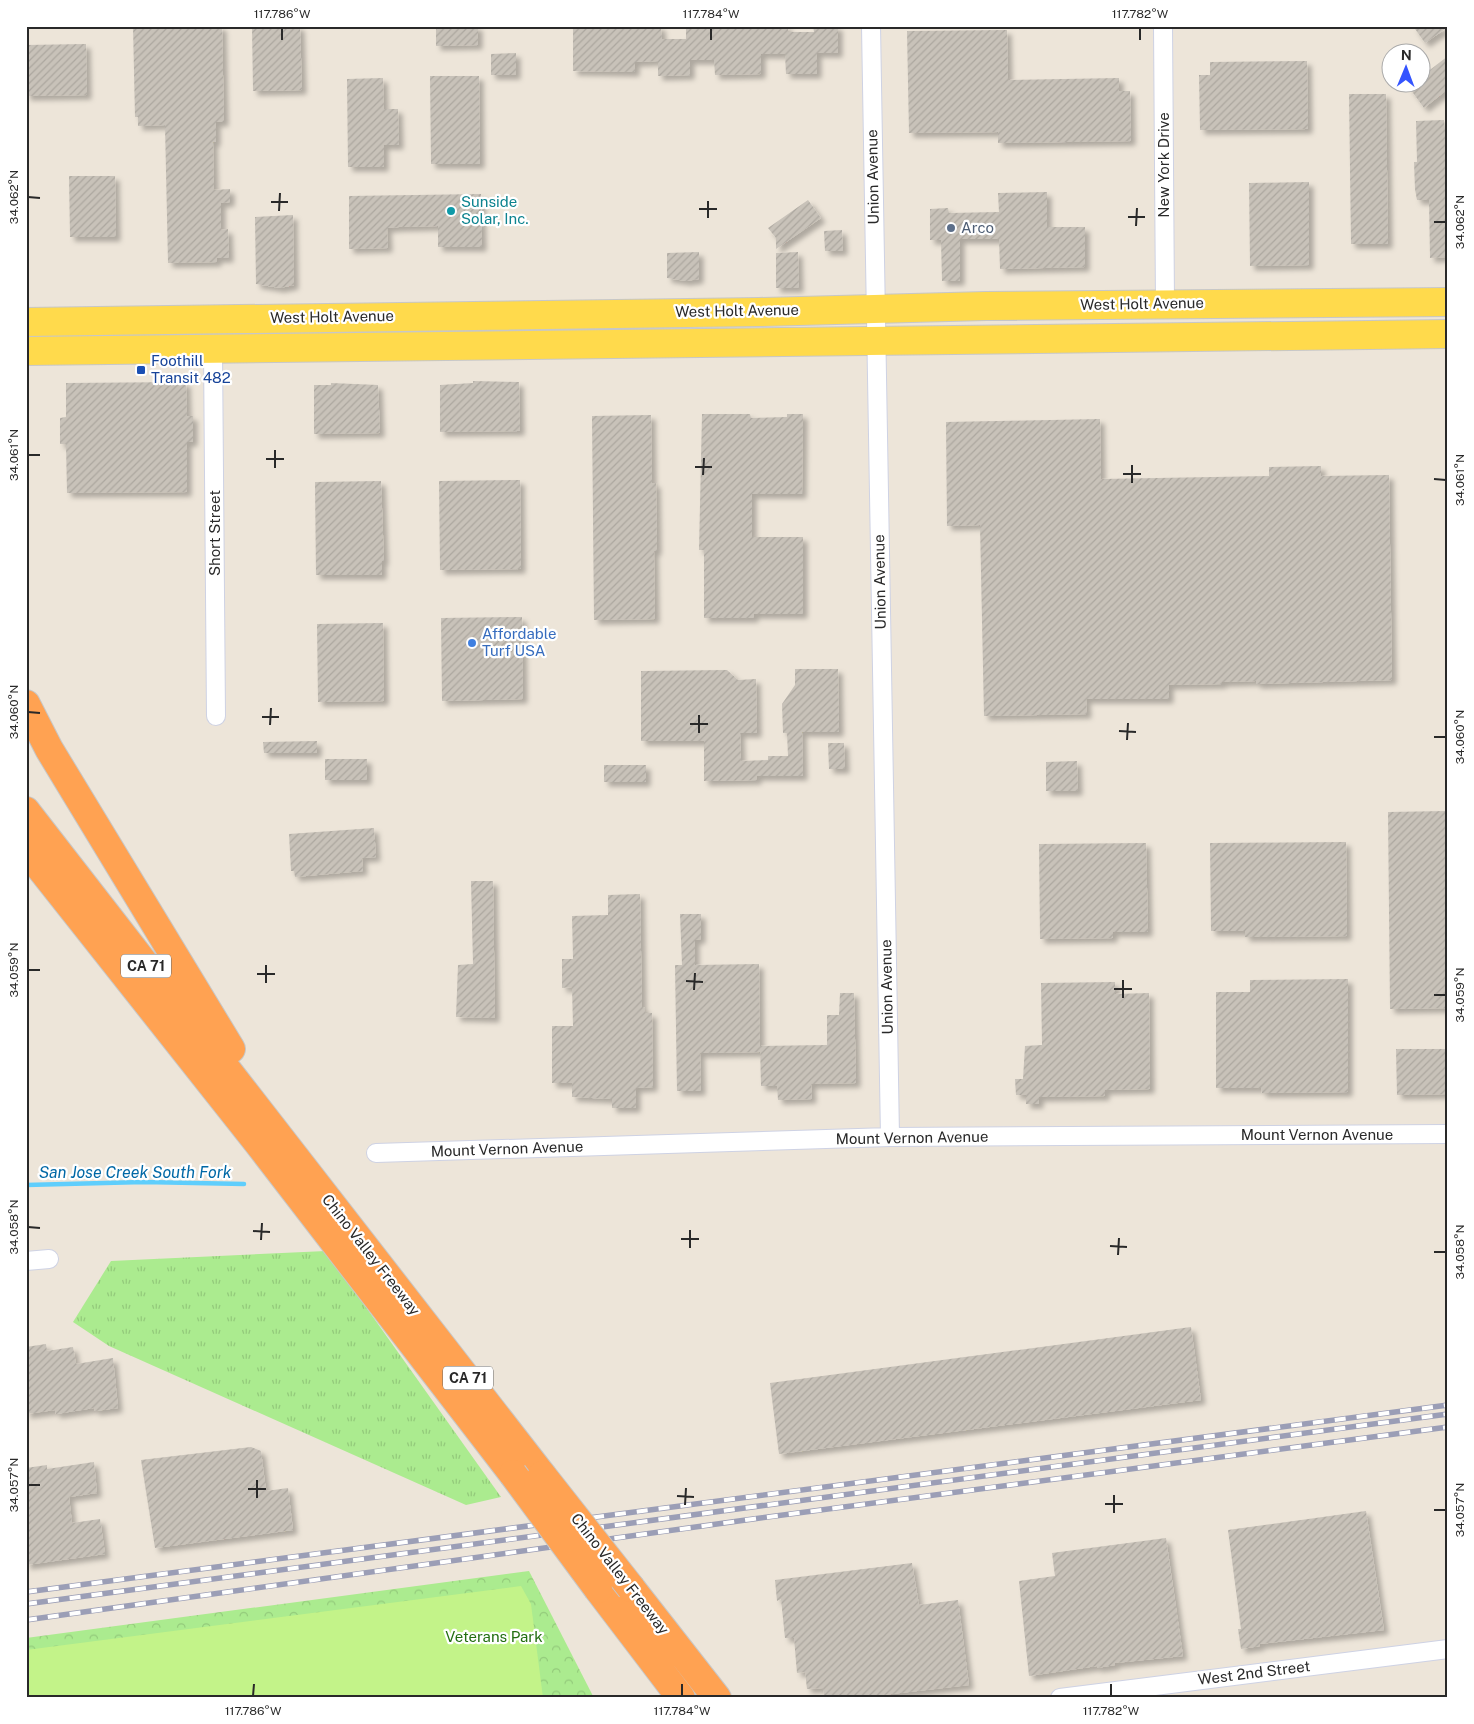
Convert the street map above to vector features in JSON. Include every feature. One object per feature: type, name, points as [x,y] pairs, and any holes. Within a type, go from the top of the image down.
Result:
[{"type":"highway","points":[[26,704],[49,749],[198,997],[242,1066],[263,1131]]},
{"type":"highway","name":"Chino Valley Freeway","points":[[26,811],[263,1131],[379,1282],[542,1475],[717,1698]]},
{"type":"highway","name":"Chino Valley Freeway","points":[[26,850],[111,956],[263,1131],[285,1143],[513,1474],[681,1698]]},
{"type":"highway","points":[[26,870],[111,956]]},
{"type":"highway","points":[[617,1614],[636,1658],[661,1698]]},
{"type":"main road","name":"West Holt Avenue","points":[[26,322],[740,312],[875,308],[1448,302]]},
{"type":"main road","points":[[263,350],[301,333],[386,332],[401,326],[408,316]]},
{"type":"main road","points":[[26,351],[213,351],[1448,334]]},
{"type":"street","name":"Union Avenue","points":[[871,26],[890,1138]]},
{"type":"street","name":"New York Drive","points":[[1163,26],[1165,304]]},
{"type":"street","name":"Short Street","points":[[213,351],[216,716]]},
{"type":"street","name":"Mount Vernon Avenue","points":[[376,1153],[890,1138],[1448,1134]]},
{"type":"street","points":[[26,1261],[49,1259]]},
{"type":"street","name":"West 2nd Street","points":[[1060,1698],[1448,1649]]},
{"type":"green space","points":[[326,1251],[501,1497],[466,1505],[109,1346],[73,1322],[111,1261]]},
{"type":"green space","name":"Veterans Park","points":[[529,1571],[594,1698],[26,1698],[26,1638]]},
{"type":"green space","name":"Veterans Park","points":[[521,1586],[531,1604],[543,1698],[26,1698],[26,1650]]},
{"type":"building","points":[[133,26],[222,26],[224,122],[216,122],[216,142],[213,142],[214,190],[230,189],[230,202],[221,203],[221,230],[228,229],[229,258],[217,258],[217,262],[168,263],[165,125],[138,126],[138,117],[135,117]]},
{"type":"building","points":[[252,26],[300,26],[302,90],[253,91]]},
{"type":"building","points":[[436,26],[478,26],[478,45],[436,46]]},
{"type":"building","points":[[573,26],[661,26],[662,39],[686,39],[686,26],[788,26],[788,32],[814,32],[813,26],[838,26],[838,53],[817,53],[817,74],[786,74],[785,54],[761,54],[761,74],[715,75],[714,60],[690,60],[690,75],[658,76],[658,61],[635,62],[635,72],[573,71]]},
{"type":"building","points":[[1413,26],[1448,26],[1426,42],[1424,42]]},
{"type":"building","points":[[1007,30],[1008,80],[1119,78],[1119,91],[1130,91],[1131,141],[998,143],[998,132],[909,133],[907,31]]},
{"type":"building","points":[[86,44],[87,95],[26,96],[26,45]]},
{"type":"building","points":[[516,53],[516,75],[491,75],[491,54]]},
{"type":"building","points":[[1448,56],[1448,89],[1424,108],[1412,92],[1432,92],[1432,68]]},
{"type":"building","points":[[1307,61],[1308,129],[1200,130],[1199,75],[1210,75],[1210,62]]},
{"type":"building","points":[[430,76],[479,76],[480,164],[431,164]]},
{"type":"building","points":[[383,78],[384,109],[398,109],[399,145],[384,145],[384,167],[348,167],[347,79]]},
{"type":"building","points":[[1349,94],[1386,94],[1388,244],[1351,244]]},
{"type":"building","points":[[1444,120],[1445,131],[1447,131],[1448,136],[1448,257],[1430,258],[1429,200],[1417,200],[1415,189],[1414,162],[1417,162],[1416,121]]},
{"type":"building","points":[[69,176],[115,176],[116,237],[70,237]]},
{"type":"building","points":[[1309,182],[1309,265],[1250,266],[1249,183]]},
{"type":"building","points":[[1047,192],[1047,227],[1085,227],[1085,267],[1000,269],[999,239],[960,239],[960,281],[942,281],[941,240],[930,240],[930,209],[948,208],[949,213],[999,212],[998,193]]},
{"type":"building","points":[[481,194],[482,247],[438,247],[438,226],[387,228],[388,248],[349,249],[349,196]]},
{"type":"building","points":[[808,200],[821,218],[776,249],[776,238],[768,228]]},
{"type":"building","points":[[293,215],[294,285],[280,288],[256,284],[255,217]]},
{"type":"building","points":[[842,230],[843,251],[825,251],[824,231]]},
{"type":"building","points":[[699,252],[699,279],[686,281],[667,278],[667,253]]},
{"type":"building","points":[[798,252],[799,288],[776,288],[776,253]]},
{"type":"building","points":[[473,381],[519,382],[520,431],[440,432],[440,385],[473,383]]},
{"type":"building","points":[[186,382],[187,416],[193,416],[193,442],[187,442],[187,492],[67,493],[66,444],[60,444],[60,418],[66,417],[66,383]]},
{"type":"building","points":[[331,383],[378,385],[380,433],[314,434],[314,385],[331,385]]},
{"type":"building","points":[[702,414],[750,414],[751,418],[787,417],[787,414],[803,414],[802,494],[752,494],[752,537],[803,537],[803,614],[754,614],[754,618],[704,618],[704,550],[699,550]]},
{"type":"building","points":[[651,415],[652,483],[656,483],[655,619],[594,620],[592,416]]},
{"type":"building","points":[[1100,419],[1101,479],[1269,476],[1269,467],[1321,466],[1321,476],[1389,475],[1392,680],[1256,684],[1256,681],[1169,685],[1169,699],[1086,699],[1087,714],[984,716],[980,525],[947,526],[946,422]]},
{"type":"building","points":[[520,480],[521,569],[440,570],[439,481]]},
{"type":"building","points":[[381,481],[384,561],[382,561],[382,575],[316,575],[315,482]]},
{"type":"building","points":[[522,617],[523,699],[442,701],[441,618]]},
{"type":"building","points":[[383,623],[384,701],[318,702],[317,624]]},
{"type":"building","points":[[795,669],[838,669],[839,732],[802,732],[803,776],[757,776],[757,780],[704,781],[704,741],[641,741],[641,671],[727,670],[738,680],[756,679],[757,733],[740,733],[741,761],[768,760],[768,756],[788,756],[787,733],[783,733],[782,704],[795,685]]},
{"type":"building","points":[[317,741],[317,753],[264,753],[263,742]]},
{"type":"building","points":[[828,743],[844,743],[845,769],[829,769]]},
{"type":"building","points":[[325,759],[367,759],[367,780],[325,780]]},
{"type":"building","points":[[1077,761],[1078,791],[1046,791],[1046,762]]},
{"type":"building","points":[[604,765],[646,765],[646,782],[604,782]]},
{"type":"building","points":[[1448,811],[1448,1008],[1390,1009],[1388,812]]},
{"type":"building","points":[[374,828],[376,857],[362,858],[363,871],[295,877],[294,871],[291,871],[289,834]]},
{"type":"building","points":[[1346,842],[1347,936],[1245,937],[1245,931],[1211,931],[1210,843]]},
{"type":"building","points":[[1146,843],[1148,932],[1113,932],[1113,938],[1040,939],[1039,844]]},
{"type":"building","points":[[471,881],[493,881],[495,1018],[456,1017],[458,965],[473,964]]},
{"type":"building","points":[[640,894],[642,1007],[645,1008],[645,1013],[652,1013],[653,1087],[636,1088],[636,1108],[612,1108],[612,1099],[572,1097],[572,1083],[552,1083],[552,1026],[573,1026],[572,987],[562,988],[562,959],[573,959],[572,916],[608,915],[608,895]]},
{"type":"building","points":[[680,914],[701,914],[701,939],[695,940],[695,965],[759,964],[760,1052],[700,1053],[701,1091],[677,1091],[675,965],[682,965]]},
{"type":"building","points":[[1348,979],[1348,1092],[1262,1093],[1261,1088],[1216,1088],[1216,992],[1250,992],[1250,980]]},
{"type":"building","points":[[1115,982],[1115,994],[1149,993],[1150,1089],[1105,1090],[1105,1096],[1039,1097],[1039,1104],[1026,1104],[1026,1095],[1016,1095],[1015,1079],[1023,1079],[1025,1046],[1042,1045],[1041,983]]},
{"type":"building","points":[[840,993],[854,993],[856,1083],[811,1084],[812,1099],[778,1100],[777,1086],[761,1086],[760,1046],[827,1045],[827,1015],[839,1015]]},
{"type":"building","points":[[1396,1049],[1448,1049],[1448,1094],[1397,1095]]},
{"type":"building","points":[[1191,1327],[1201,1400],[779,1454],[770,1383]]},
{"type":"building","points":[[46,1344],[47,1351],[73,1347],[76,1364],[113,1358],[118,1408],[95,1411],[94,1408],[56,1414],[55,1410],[26,1414],[26,1347]]},
{"type":"building","points":[[251,1447],[261,1451],[266,1491],[288,1488],[293,1530],[155,1548],[141,1460]]},
{"type":"building","points":[[94,1462],[97,1493],[69,1497],[72,1523],[100,1519],[105,1554],[26,1565],[26,1468],[47,1465],[47,1469]]},
{"type":"building","points":[[1366,1511],[1384,1630],[1260,1644],[1260,1646],[1241,1649],[1238,1629],[1241,1629],[1228,1530]]},
{"type":"building","points":[[1166,1538],[1183,1656],[1115,1663],[1115,1665],[1097,1668],[1097,1666],[1029,1676],[1019,1581],[1055,1576],[1052,1553]]},
{"type":"building","points":[[912,1563],[919,1605],[958,1600],[969,1685],[857,1698],[824,1698],[823,1688],[807,1689],[805,1672],[797,1673],[794,1638],[785,1638],[781,1599],[777,1601],[775,1580]]},
{"type":"waterway","name":"San Jose Creek South Fork","points":[[26,1185],[144,1182],[244,1184]]},
{"type":"railway","points":[[26,1592],[1448,1405]]},
{"type":"railway","points":[[26,1604],[1448,1414]]},
{"type":"railway","points":[[26,1620],[753,1519],[1448,1427]]},
{"type":"place","name":"Sunside Solar, Inc.","points":[[451,211]]},
{"type":"place","name":"Arco","points":[[951,228]]},
{"type":"place","name":"Foothill Transit 482","points":[[141,370]]},
{"type":"place","name":"Affordable Turf USA","points":[[472,643]]}]
